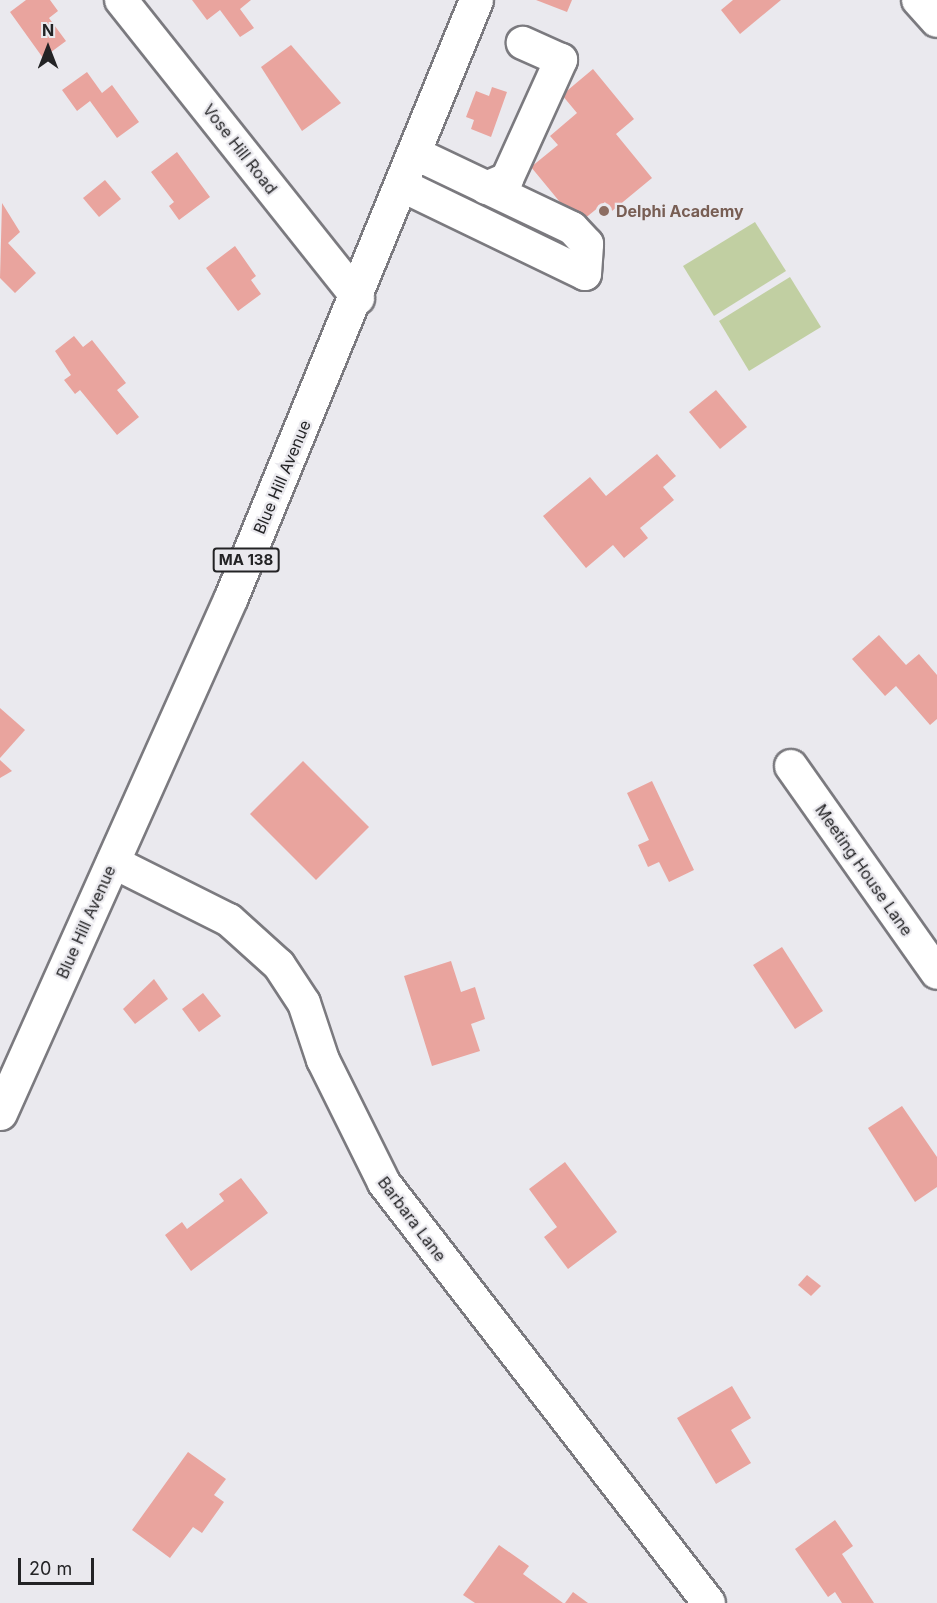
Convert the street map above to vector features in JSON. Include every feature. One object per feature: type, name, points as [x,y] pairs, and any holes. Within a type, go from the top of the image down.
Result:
[{"type":"highway","name":"Blue Hill Avenue","points":[[0,1113],[113,862],[358,298],[476,0]]},
{"type":"street","name":"Vose Hill Road","points":[[122,0],[358,298]]},
{"type":"street","points":[[918,0],[937,21]]},
{"type":"street","points":[[486,188],[507,179],[561,60],[523,42]]},
{"type":"street","points":[[403,186],[585,274],[587,244],[572,228],[416,154]]},
{"type":"street","name":"Meeting House Lane","points":[[791,766],[937,973]]},
{"type":"street","name":"Barbara Lane","points":[[113,862],[229,920],[279,965],[304,1004],[323,1060],[384,1183],[709,1603]]},
{"type":"green space","points":[[755,222],[786,271],[714,316],[683,266]]},
{"type":"green space","points":[[790,277],[821,327],[749,371],[719,321]]},
{"type":"building","points":[[26,0],[50,0],[58,11],[49,18],[66,41],[43,58],[10,12]]},
{"type":"building","points":[[192,0],[251,0],[240,9],[254,28],[240,37],[220,10],[207,20]]},
{"type":"building","points":[[536,0],[572,0],[567,12]]},
{"type":"building","points":[[733,0],[781,0],[740,34],[721,10]]},
{"type":"building","points":[[291,45],[341,103],[302,131],[261,67]]},
{"type":"building","points":[[593,69],[634,119],[616,134],[652,178],[612,211],[605,202],[578,224],[531,167],[558,145],[550,136],[577,113],[562,95]]},
{"type":"building","points":[[87,72],[102,93],[112,85],[139,122],[117,138],[90,101],[77,111],[62,90]]},
{"type":"building","points":[[492,87],[507,92],[491,137],[471,129],[474,120],[466,117],[476,91],[489,96]]},
{"type":"building","points":[[177,152],[210,197],[179,220],[169,206],[174,202],[151,172]]},
{"type":"building","points":[[105,180],[121,199],[99,217],[83,198]]},
{"type":"building","points":[[2,203],[20,232],[8,243],[36,273],[15,293],[0,278]]},
{"type":"building","points":[[235,246],[256,276],[251,280],[261,294],[238,311],[206,268]]},
{"type":"building","points":[[74,336],[83,347],[92,340],[126,383],[117,390],[139,417],[117,435],[80,390],[75,394],[64,380],[71,375],[55,351]]},
{"type":"building","points":[[716,390],[747,427],[720,449],[689,412]]},
{"type":"building","points":[[657,454],[676,476],[663,487],[674,500],[640,528],[648,538],[624,558],[613,545],[586,568],[543,516],[590,477],[606,496]]},
{"type":"building","points":[[879,635],[906,665],[919,654],[937,675],[937,719],[930,725],[896,686],[885,696],[852,659]]},
{"type":"building","points":[[0,708],[25,730],[0,758]]},
{"type":"building","points":[[0,760],[12,771],[0,778]]},
{"type":"building","points":[[303,761],[369,827],[316,880],[250,814]]},
{"type":"building","points":[[652,781],[694,870],[669,882],[659,862],[648,867],[638,845],[649,840],[627,793]]},
{"type":"building","points":[[782,947],[823,1011],[795,1029],[753,965]]},
{"type":"building","points":[[451,961],[461,992],[475,987],[485,1019],[471,1024],[480,1051],[432,1066],[404,976]]},
{"type":"building","points":[[154,979],[168,999],[135,1024],[123,1009]]},
{"type":"building","points":[[203,993],[221,1016],[199,1032],[182,1009]]},
{"type":"building","points":[[902,1106],[937,1157],[937,1187],[915,1202],[868,1128]]},
{"type":"building","points":[[565,1162],[617,1232],[568,1269],[544,1237],[557,1227],[529,1189]]},
{"type":"building","points":[[241,1178],[268,1213],[191,1271],[165,1235],[182,1222],[187,1229],[224,1201],[219,1194]]},
{"type":"building","points":[[807,1275],[821,1286],[811,1296],[798,1285]]},
{"type":"building","points":[[732,1386],[751,1418],[731,1430],[751,1463],[716,1484],[677,1418]]},
{"type":"building","points":[[188,1452],[226,1479],[214,1495],[224,1502],[202,1533],[193,1527],[170,1558],[132,1530]]},
{"type":"building","points":[[835,1520],[853,1546],[842,1554],[874,1603],[842,1603],[835,1592],[828,1597],[795,1549]]},
{"type":"building","points":[[499,1545],[529,1566],[523,1574],[563,1603],[475,1603],[463,1595]]},
{"type":"building","points":[[573,1592],[588,1603],[565,1603]]},
{"type":"place","name":"Delphi Academy","points":[[604,211]]}]
